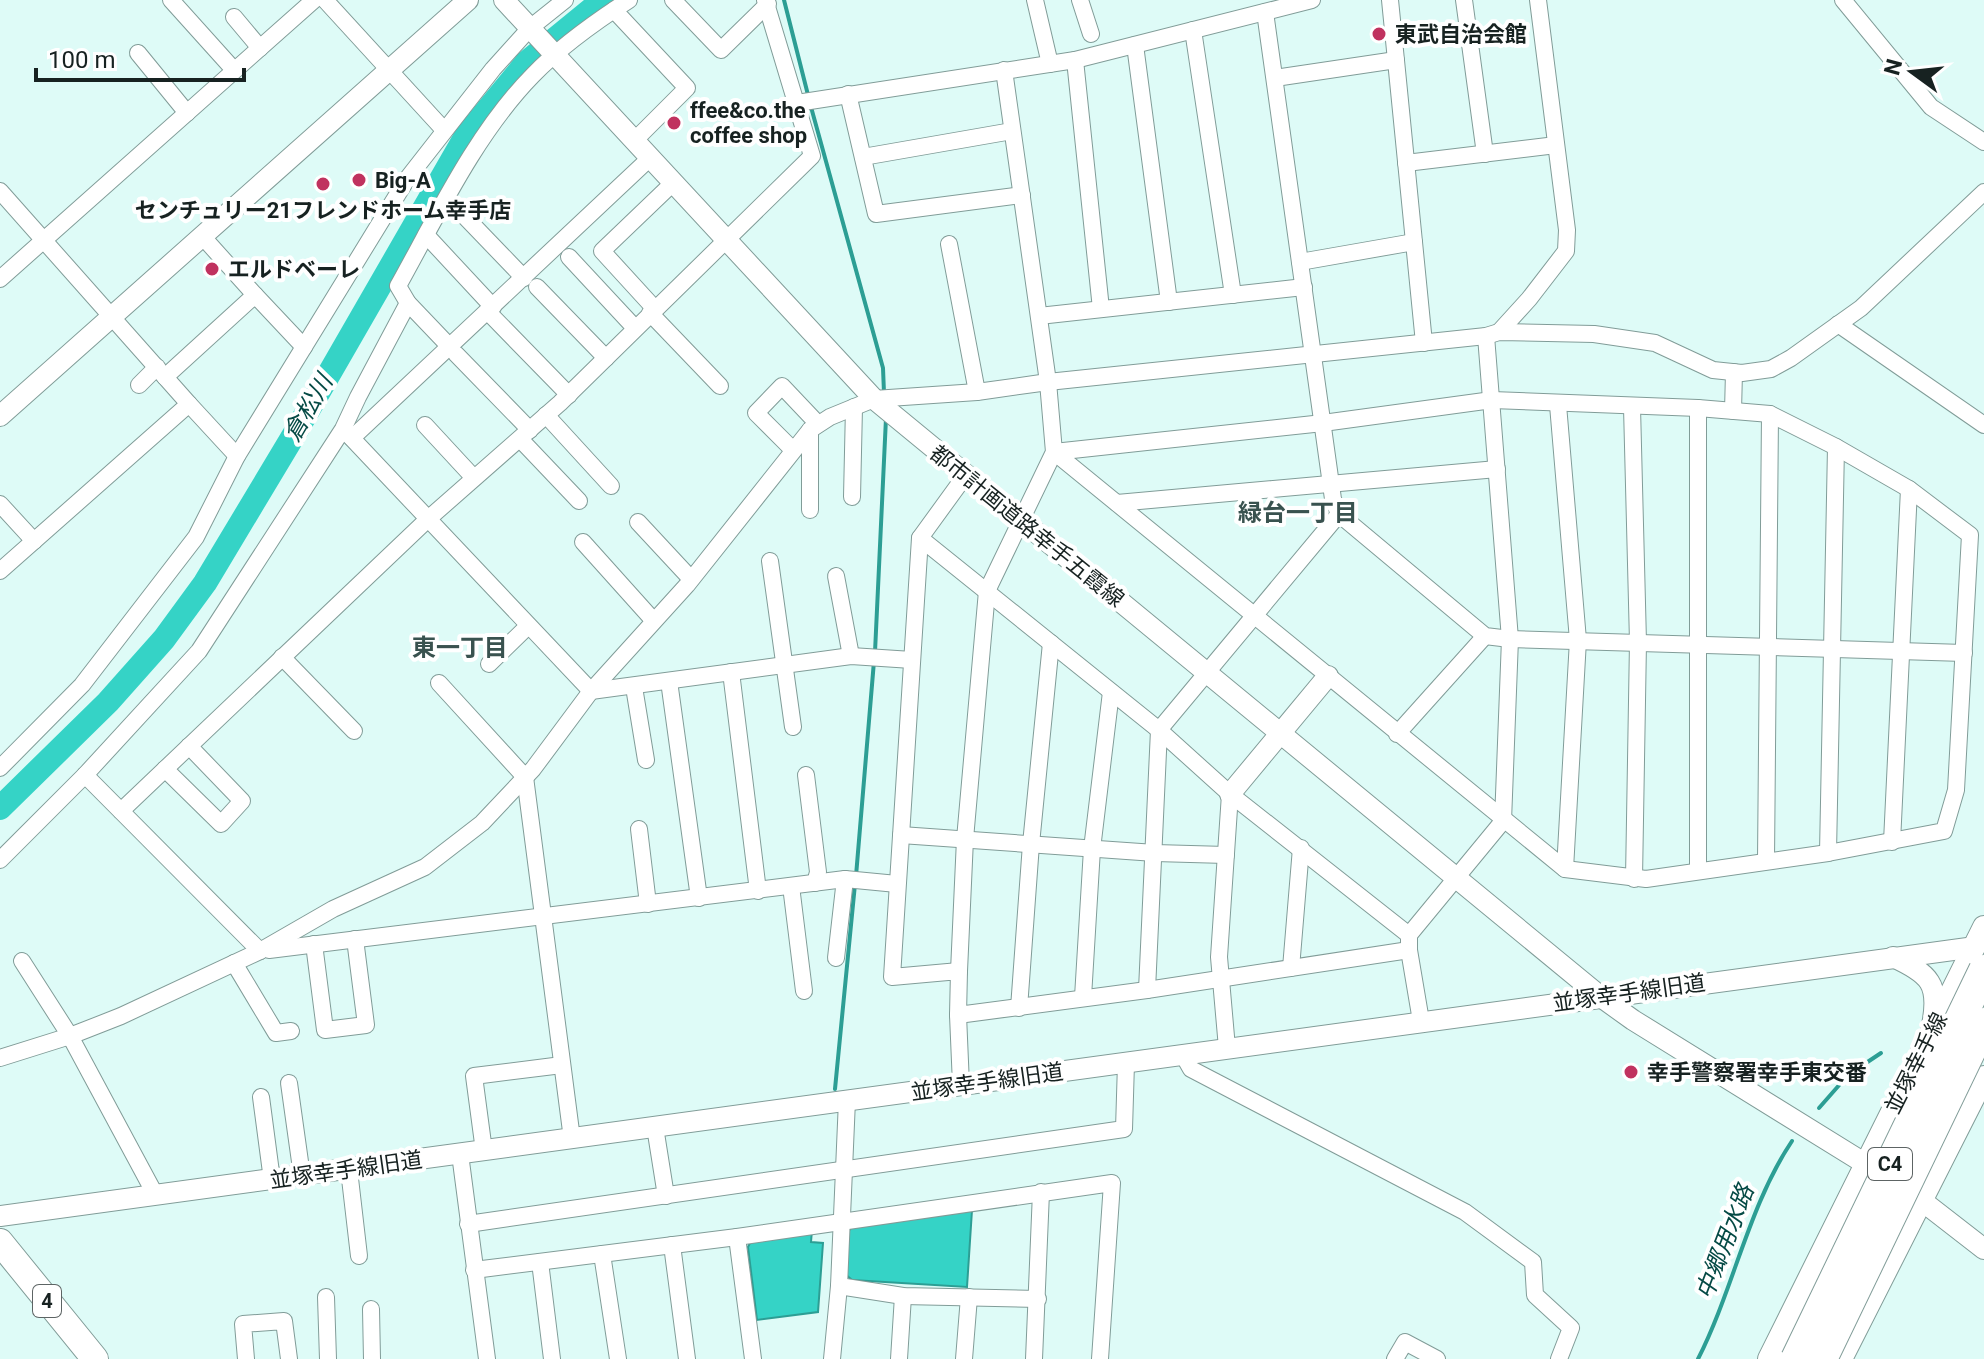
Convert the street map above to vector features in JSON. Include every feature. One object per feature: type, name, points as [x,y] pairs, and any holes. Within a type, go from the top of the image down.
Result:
[{"type":"highway","name":"C4","points":[[1779,1358],[1982,946]]},
{"type":"highway","name":"C4","points":[[1822,1359],[1984,1023]]},
{"type":"highway","name":"4","points":[[0,1242],[95,1359]]},
{"type":"main road","name":"並塚幸手線","points":[[1779,1358],[1866,1164],[1931,1033],[1982,946]]},
{"type":"main road","points":[[1841,1359],[1984,1077]]},
{"type":"main road","points":[[1779,1358],[1808,1299],[1846,1272],[1885,1204],[1905,1197],[1922,1198]]},
{"type":"street","points":[[171,0],[234,70]]},
{"type":"street","points":[[0,279],[314,0]]},
{"type":"street","points":[[325,0],[444,130]]},
{"type":"street","points":[[0,416],[468,0]]},
{"type":"street","name":"都市計画道路幸手五霞線","points":[[504,0],[874,399],[965,476],[1601,997],[1633,1020],[1922,1198],[1984,1249]]},
{"type":"street","points":[[0,768],[82,685],[196,537],[237,456],[407,179],[444,130],[532,31],[565,0]]},
{"type":"street","points":[[579,501],[453,350],[408,303],[398,286],[447,198],[500,113],[554,53],[629,0]]},
{"type":"street","points":[[121,811],[428,519],[569,395],[812,156],[767,2],[721,50],[673,0]]},
{"type":"street","points":[[1035,0],[1050,64]]},
{"type":"street","points":[[1080,0],[1091,34]]},
{"type":"street","points":[[797,103],[1075,60],[1312,0]]},
{"type":"street","points":[[1390,0],[1424,343]]},
{"type":"street","points":[[1464,0],[1485,154]]},
{"type":"street","points":[[958,1015],[1291,968],[1409,942],[1503,821],[1510,639],[1492,400],[1492,334],[1529,299],[1566,251],[1567,230],[1538,0]]},
{"type":"street","points":[[1843,0],[1931,107],[1984,142]]},
{"type":"street","points":[[614,10],[687,88],[634,141]]},
{"type":"street","points":[[1265,12],[1331,485],[1339,514],[1485,636],[1964,653]]},
{"type":"street","points":[[234,17],[260,48]]},
{"type":"street","points":[[1193,30],[1233,295]]},
{"type":"street","points":[[1135,45],[1169,302]]},
{"type":"street","points":[[138,53],[187,113]]},
{"type":"street","points":[[1075,60],[1101,309]]},
{"type":"street","points":[[1275,78],[1396,60]]},
{"type":"street","points":[[961,1085],[958,1015],[965,839],[987,591],[1054,452],[1048,382],[1004,70]]},
{"type":"street","points":[[848,94],[876,214],[1022,195]]},
{"type":"street","points":[[863,157],[1012,131]]},
{"type":"street","points":[[1406,163],[1556,145]]},
{"type":"street","points":[[0,860],[85,775],[199,651],[348,434],[453,350],[491,309],[531,282],[650,158]]},
{"type":"street","points":[[673,183],[602,251],[720,386]]},
{"type":"street","points":[[0,191],[237,456]]},
{"type":"street","points":[[0,1058],[121,1016],[260,951],[333,909],[425,867],[482,823],[525,777],[591,691],[691,579],[814,427],[854,407],[874,399],[977,392],[1492,334],[1594,334],[1655,343],[1713,370],[1771,369],[1861,308],[1984,192]]},
{"type":"street","points":[[447,198],[606,358]]},
{"type":"street","points":[[426,235],[569,395]]},
{"type":"street","points":[[203,237],[304,347]]},
{"type":"street","points":[[1300,262],[1414,242]]},
{"type":"street","points":[[949,244],[977,392]]},
{"type":"street","points":[[569,257],[635,328]]},
{"type":"street","points":[[1039,316],[1304,287]]},
{"type":"street","points":[[139,385],[161,372],[255,295]]},
{"type":"street","points":[[348,434],[358,397],[408,303]]},
{"type":"street","points":[[1838,324],[1984,425]]},
{"type":"street","points":[[1733,411],[1734,372]]},
{"type":"street","points":[[793,450],[756,413],[782,386],[814,427],[810,510]]},
{"type":"street","points":[[1492,400],[1770,414],[1909,489],[1970,535],[1956,790],[1944,831],[1828,853],[1634,879],[1565,869],[1054,452],[1323,423],[1492,400]]},
{"type":"street","points":[[0,571],[189,404]]},
{"type":"street","points":[[1558,405],[1578,640],[1565,869]]},
{"type":"street","points":[[852,497],[854,407]]},
{"type":"street","points":[[1632,407],[1638,642],[1634,879]]},
{"type":"street","points":[[1698,408],[1698,870]]},
{"type":"street","points":[[1766,861],[1770,414]]},
{"type":"street","points":[[546,415],[611,486]]},
{"type":"street","points":[[425,425],[474,478]]},
{"type":"street","points":[[348,434],[591,691]]},
{"type":"street","points":[[1828,853],[1836,447]]},
{"type":"street","points":[[1117,503],[1497,469]]},
{"type":"street","points":[[959,971],[892,977],[920,538],[965,476]]},
{"type":"street","points":[[1892,842],[1909,489]]},
{"type":"street","points":[[0,504],[34,541]]},
{"type":"street","points":[[1147,990],[1159,730],[1339,514]]},
{"type":"street","points":[[638,522],[691,579]]},
{"type":"street","points":[[920,538],[1159,730],[1230,794],[1301,848],[1409,942],[1421,1021]]},
{"type":"street","points":[[583,542],[653,620]]},
{"type":"street","points":[[770,561],[793,727]]},
{"type":"street","points":[[836,576],[851,656]]},
{"type":"street","points":[[489,664],[528,626]]},
{"type":"street","points":[[1397,734],[1485,636]]},
{"type":"street","points":[[1019,1008],[1051,643]]},
{"type":"street","points":[[591,691],[851,656],[912,660]]},
{"type":"street","points":[[282,657],[354,731]]},
{"type":"street","points":[[731,672],[758,891]]},
{"type":"street","points":[[1227,1048],[1219,978],[1230,794],[1328,676]]},
{"type":"street","points":[[669,681],[699,898]]},
{"type":"street","points":[[439,683],[525,777],[572,1139]]},
{"type":"street","points":[[634,687],[646,760]]},
{"type":"street","points":[[1083,997],[1092,849],[1111,692]]},
{"type":"street","points":[[165,769],[221,824],[242,801],[189,746]]},
{"type":"street","points":[[85,775],[260,951]]},
{"type":"street","points":[[806,775],[818,872],[815,883]]},
{"type":"street","points":[[639,829],[648,904]]},
{"type":"street","points":[[901,835],[1226,855]]},
{"type":"street","points":[[1291,968],[1301,848]]},
{"type":"street","points":[[260,951],[845,879],[897,884]]},
{"type":"street","points":[[836,958],[845,879]]},
{"type":"street","points":[[791,886],[804,991]]},
{"type":"street","points":[[314,944],[325,1030],[366,1025],[355,939]]},
{"type":"street","name":"並塚幸手線旧道","points":[[0,1216],[1982,946]]},
{"type":"street","points":[[1893,957],[1915,968],[1930,983],[1937,999],[1931,1033]]},
{"type":"street","points":[[22,961],[70,1036],[156,1196]]},
{"type":"street","points":[[234,963],[276,1033],[291,1031]]},
{"type":"street","points":[[1183,1055],[1191,1069],[1465,1212],[1533,1262],[1535,1295],[1571,1328],[1559,1359]]},
{"type":"street","points":[[468,1224],[1124,1129],[1126,1063]]},
{"type":"street","points":[[484,1151],[474,1076],[562,1065]]},
{"type":"street","points":[[289,1083],[302,1176]]},
{"type":"street","points":[[261,1097],[272,1180]]},
{"type":"street","points":[[832,1359],[839,1286],[847,1100]]},
{"type":"street","points":[[655,1127],[666,1196]]},
{"type":"street","points":[[460,1154],[487,1359]]},
{"type":"street","points":[[349,1170],[359,1256]]},
{"type":"street","points":[[474,1270],[737,1237],[1112,1183],[1100,1359]]},
{"type":"street","points":[[1034,1359],[1041,1192]]},
{"type":"street","points":[[737,1237],[753,1359]]},
{"type":"street","points":[[672,1245],[687,1359]]},
{"type":"street","points":[[602,1254],[618,1359]]},
{"type":"street","points":[[540,1262],[552,1359]]},
{"type":"street","points":[[839,1286],[903,1296],[1038,1299]]},
{"type":"street","points":[[899,1359],[903,1296]]},
{"type":"street","points":[[326,1297],[328,1359]]},
{"type":"street","points":[[964,1359],[969,1297]]},
{"type":"street","points":[[371,1309],[372,1359]]},
{"type":"street","points":[[246,1359],[243,1324],[284,1321],[289,1359]]},
{"type":"street","points":[[1395,1359],[1405,1342],[1437,1359]]},
{"type":"water","points":[[972,1210],[967,1287],[852,1280],[844,1273],[848,1232],[854,1224]]},
{"type":"water","points":[[812,1230],[811,1242],[823,1243],[818,1312],[757,1320],[748,1247],[752,1239]]},
{"type":"waterway","name":"倉松川","points":[[0,808],[108,702],[164,639],[205,583],[466,136],[527,62],[603,0]]},
{"type":"waterway","points":[[784,0],[808,95]]},
{"type":"waterway","points":[[811,107],[883,368],[884,393]]},
{"type":"waterway","points":[[875,652],[886,418]]},
{"type":"waterway","points":[[856,876],[874,661]]},
{"type":"waterway","points":[[835,1089],[855,884]]},
{"type":"waterway","name":"中郷用水路","points":[[1819,1108],[1848,1075],[1881,1053]]},
{"type":"waterway","name":"中郷用水路","points":[[1698,1359],[1722,1304],[1752,1220],[1792,1141]]},
{"type":"place","name":"東武自治会館","points":[[1379,34]]},
{"type":"place","name":"ffee&co.the coffee shop","points":[[674,123]]},
{"type":"place","name":"Big-A","points":[[359,180]]},
{"type":"place","name":"センチュリー21フレンドホーム幸手店","points":[[323,184]]},
{"type":"place","name":"エルドベーレ","points":[[212,269]]},
{"type":"place","name":"幸手警察署幸手東交番","points":[[1631,1072]]},
{"type":"district","name":"緑台一丁目","points":[[1298,513]]},
{"type":"district","name":"東一丁目","points":[[460,648]]}]
